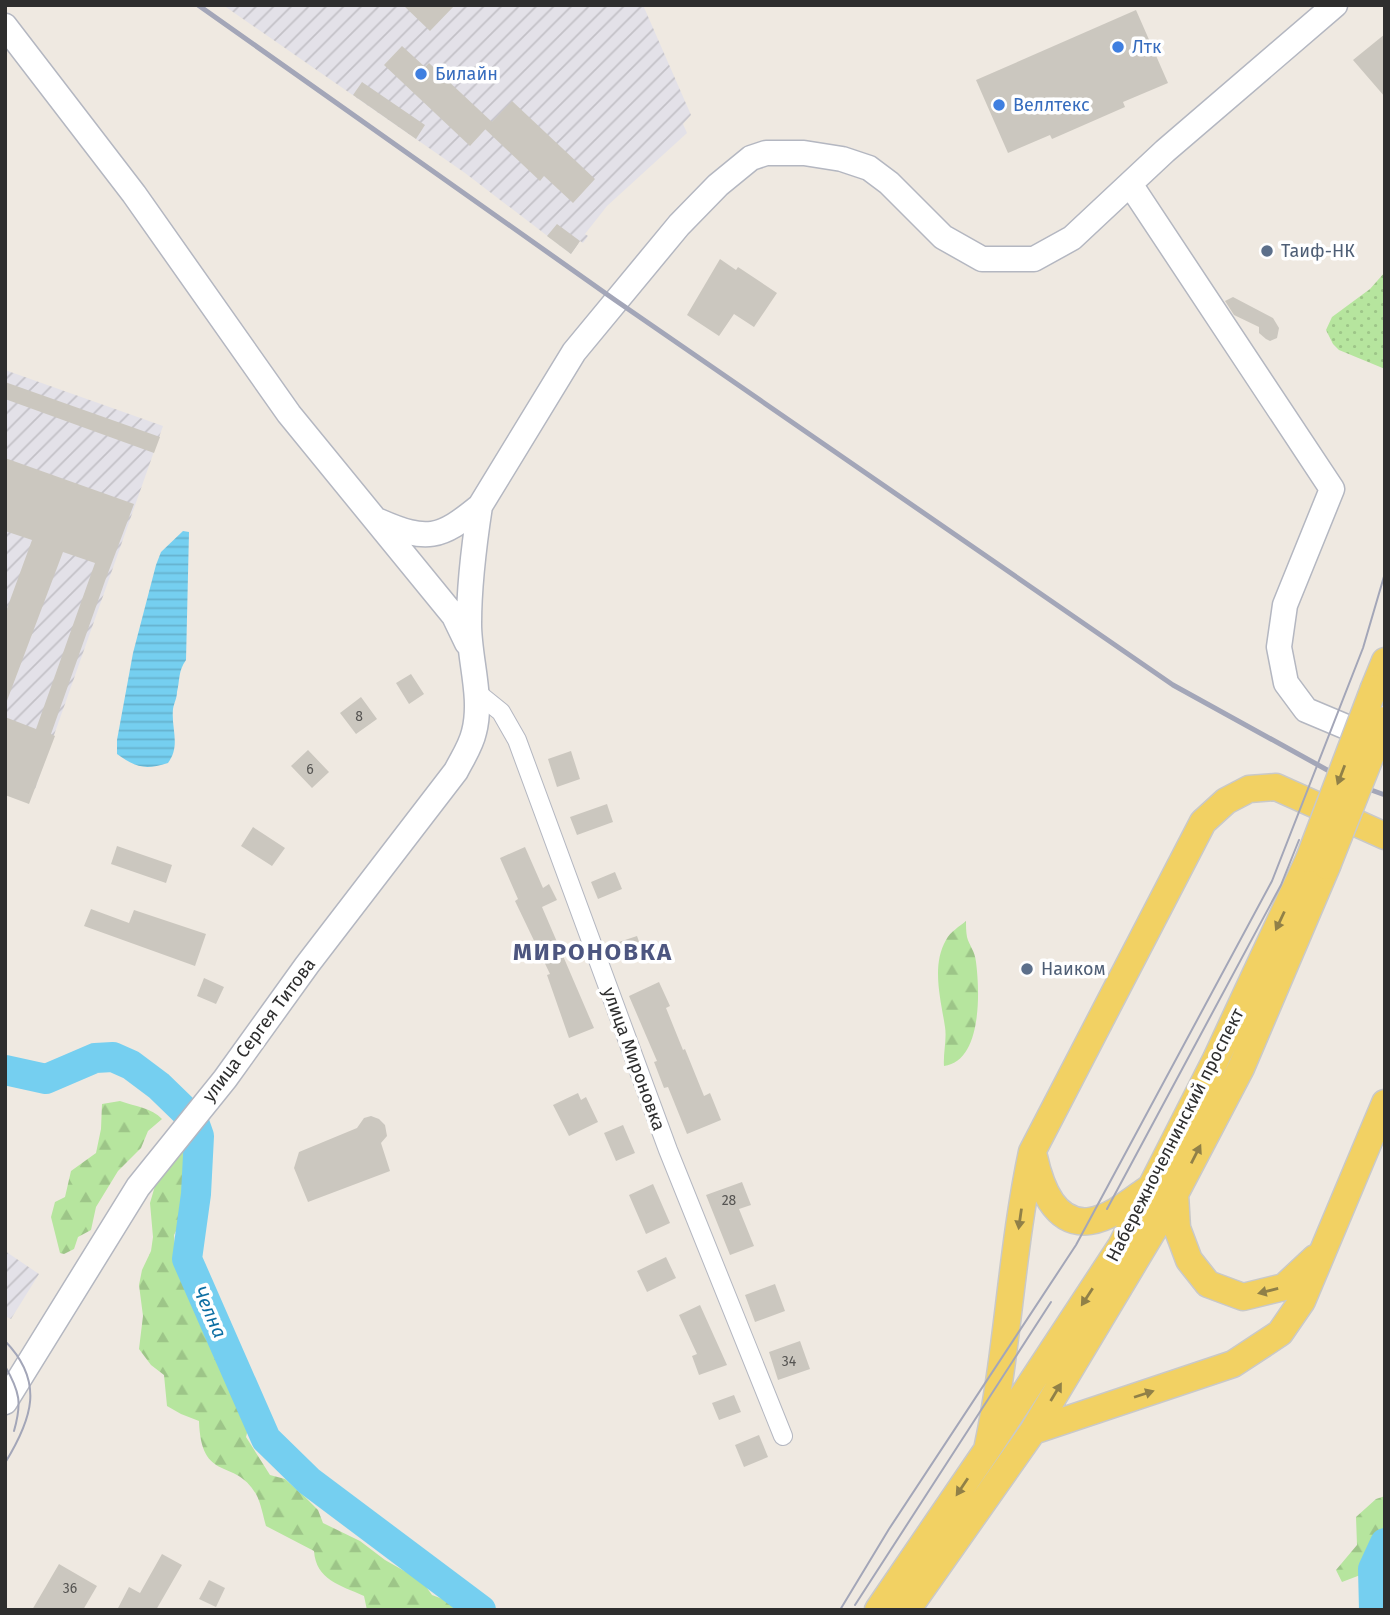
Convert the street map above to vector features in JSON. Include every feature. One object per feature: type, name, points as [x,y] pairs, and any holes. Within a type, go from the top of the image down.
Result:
[{"type":"main road","name":"Набережночелнинский проспект","points":[[1318,862],[1385,661]]},
{"type":"main road","name":"Набережночелнинский проспект","points":[[907,1610],[1033,1431],[1163,1191],[1216,1059],[1318,862],[1385,720]]},
{"type":"main road","points":[[987,1450],[997,1404],[1021,1209],[1032,1152],[1203,822],[1226,801],[1249,789],[1276,787],[1385,836]]},
{"type":"main road","points":[[1033,1431],[1233,1364],[1280,1334],[1302,1301],[1385,1102]]},
{"type":"main road","points":[[1032,1152],[1040,1184],[1052,1203],[1066,1217],[1090,1221],[1163,1191],[1189,1261],[1209,1284],[1243,1297],[1284,1287],[1322,1252]]},
{"type":"main road","name":"Набережночелнинский проспект","points":[[878,1610],[1121,1246],[1163,1191]]},
{"type":"street","points":[[379,521],[415,535],[442,533],[480,506],[574,352],[680,225],[718,185],[751,158],[766,153],[804,153],[842,159],[869,168],[889,183],[943,237],[982,259],[1034,259],[1072,238],[1220,103],[1335,5]]},
{"type":"street","points":[[5,26],[134,194],[289,414],[454,616],[470,650]]},
{"type":"street","points":[[1130,184],[1332,488],[1285,605],[1279,647],[1286,684],[1306,710],[1385,743]]},
{"type":"street","points":[[470,650],[470,593],[480,506]]},
{"type":"street","name":"улица Сергея Титова","points":[[5,1402],[138,1187],[225,1079],[307,965],[456,771],[475,732],[475,691],[470,650]]},
{"type":"street","name":"улица Мироновка","points":[[475,691],[501,712],[516,740],[668,1150],[783,1436]]},
{"type":"shaded area","points":[[223,5],[643,5],[691,115],[683,124],[687,133],[607,206],[585,234],[588,236],[583,243],[580,241],[571,254],[465,173]]},
{"type":"shaded area","points":[[5,370],[163,426],[35,789],[5,778]]},
{"type":"shaded area","points":[[5,1251],[39,1274],[11,1319],[7,1317],[5,1320]]},
{"type":"green space","points":[[1385,272],[1385,369],[1339,350],[1326,330],[1332,317],[1370,289]]},
{"type":"green space","points":[[966,921],[967,937],[974,955],[977,975],[976,1023],[966,1052],[956,1061],[944,1066],[945,1032],[938,983],[939,961],[948,937]]},
{"type":"green space","points":[[120,1101],[148,1110],[162,1119],[148,1131],[141,1148],[118,1171],[96,1207],[91,1230],[78,1237],[74,1249],[60,1253],[51,1217],[55,1202],[65,1197],[71,1171],[96,1153],[102,1104]]},
{"type":"green space","points":[[185,1152],[181,1221],[174,1235],[176,1259],[195,1299],[217,1360],[250,1421],[246,1437],[270,1475],[285,1479],[305,1497],[318,1510],[323,1523],[360,1541],[385,1560],[422,1581],[432,1595],[456,1604],[462,1610],[367,1610],[364,1596],[338,1585],[324,1575],[319,1569],[314,1551],[266,1526],[258,1498],[248,1483],[212,1462],[206,1454],[201,1441],[199,1421],[167,1406],[164,1375],[151,1365],[139,1349],[143,1316],[139,1285],[142,1270],[151,1251],[153,1237],[150,1203],[159,1172],[169,1153]]},
{"type":"green space","points":[[1385,1496],[1385,1530],[1382,1530],[1363,1574],[1342,1582],[1336,1570],[1357,1545],[1356,1517],[1376,1499]]},
{"type":"green space","points":[[1385,1566],[1385,1610],[1360,1610],[1365,1590]]},
{"type":"water","points":[[183,531],[189,532],[186,660],[180,672],[173,709],[174,750],[168,763],[153,767],[141,766],[117,754],[117,740],[133,653],[156,565],[161,552]]},
{"type":"building","points":[[403,5],[455,5],[430,31]]},
{"type":"building","points":[[1136,10],[1168,83],[1123,102],[1125,107],[1052,139],[1050,135],[1008,153],[976,80]]},
{"type":"building","points":[[1385,34],[1385,97],[1353,60]]},
{"type":"building","points":[[402,46],[425,67],[429,63],[492,122],[470,146],[384,65]]},
{"type":"building","points":[[362,82],[425,125],[416,139],[353,95]]},
{"type":"building","points":[[512,101],[595,179],[573,203],[544,176],[540,181],[485,129]]},
{"type":"building","points":[[557,224],[580,241],[571,254],[547,236]]},
{"type":"building","points":[[720,259],[736,270],[738,267],[777,293],[754,327],[734,314],[719,336],[687,315]]},
{"type":"building","points":[[1233,297],[1273,318],[1279,328],[1277,338],[1270,341],[1266,339],[1259,333],[1259,327],[1234,315],[1225,301]]},
{"type":"building","points":[[5,382],[160,437],[154,453],[5,399]]},
{"type":"building","points":[[5,458],[134,504],[51,734],[55,736],[29,804],[5,795],[5,717],[36,729],[95,563],[63,552],[5,706],[5,614],[32,540],[5,531]]},
{"type":"building","points":[[411,674],[424,694],[409,704],[396,683]]},
{"type":"building","points":[[361,697],[377,719],[356,734],[340,713]]},
{"type":"building","points":[[308,750],[329,772],[312,788],[291,766]]},
{"type":"building","points":[[571,751],[580,779],[557,787],[548,759]]},
{"type":"building","points":[[607,804],[613,822],[577,835],[570,817]]},
{"type":"building","points":[[253,827],[285,848],[272,866],[241,846]]},
{"type":"building","points":[[117,846],[172,865],[166,883],[111,864]]},
{"type":"building","points":[[525,847],[543,888],[549,884],[557,900],[542,907],[594,1028],[569,1038],[547,975],[550,974],[515,901],[518,899],[500,858]]},
{"type":"building","points":[[615,872],[622,889],[598,899],[591,882]]},
{"type":"building","points":[[91,909],[129,923],[134,910],[206,934],[195,966],[84,926]]},
{"type":"building","points":[[637,936],[643,953],[622,960],[616,943]]},
{"type":"building","points":[[204,978],[224,987],[216,1004],[197,996]]},
{"type":"building","points":[[659,982],[670,1006],[666,1008],[683,1050],[685,1049],[704,1096],[710,1093],[721,1120],[687,1134],[668,1087],[664,1088],[654,1062],[657,1061],[629,996]]},
{"type":"building","points":[[578,1093],[581,1100],[586,1097],[598,1122],[569,1136],[553,1105]]},
{"type":"building","points":[[371,1116],[385,1125],[387,1136],[381,1143],[390,1171],[308,1202],[294,1168],[299,1152],[357,1128],[364,1118]]},
{"type":"building","points":[[623,1125],[635,1153],[616,1161],[604,1133]]},
{"type":"building","points":[[742,1182],[751,1205],[739,1209],[754,1246],[730,1255],[706,1195]]},
{"type":"building","points":[[653,1184],[670,1223],[646,1234],[629,1195]]},
{"type":"building","points":[[666,1257],[676,1278],[647,1292],[637,1271]]},
{"type":"building","points":[[775,1284],[785,1311],[755,1322],[745,1295]]},
{"type":"building","points":[[700,1305],[727,1365],[699,1375],[692,1356],[697,1354],[679,1315]]},
{"type":"building","points":[[800,1341],[810,1369],[778,1380],[769,1352]]},
{"type":"building","points":[[734,1395],[741,1412],[719,1420],[712,1403]]},
{"type":"building","points":[[759,1435],[768,1457],[744,1467],[735,1445]]},
{"type":"building","points":[[162,1554],[182,1565],[156,1610],[117,1610],[129,1587],[140,1593]]},
{"type":"building","points":[[59,1564],[97,1586],[83,1610],[32,1610]]},
{"type":"building","points":[[209,1580],[225,1588],[216,1607],[199,1599]]},
{"type":"waterway","name":"Челна","points":[[5,1070],[46,1079],[95,1058],[113,1057],[131,1065],[159,1086],[193,1119],[199,1136],[196,1194],[187,1259],[266,1439],[309,1481],[481,1610]]},
{"type":"waterway","name":"Челна","points":[[1374,1610],[1373,1569],[1385,1543]]},
{"type":"tram line","points":[[840,1610],[889,1529],[1076,1245],[1272,881],[1363,648],[1385,573]]},
{"type":"tram line","points":[[1107,1209],[1281,885],[1299,840]]},
{"type":"tram line","points":[[855,1605],[1051,1302]]},
{"type":"tram line","points":[[5,1341],[18,1356],[30,1386],[27,1416],[5,1463]]},
{"type":"tram line","points":[[5,1366],[18,1398],[14,1431]]},
{"type":"railway","points":[[198,5],[615,300],[1173,685],[1349,782],[1385,795]]},
{"type":"place","name":"Лтк","points":[[1118,47]]},
{"type":"place","name":"Билайн","points":[[421,74]]},
{"type":"place","name":"Веллтекс","points":[[999,105]]},
{"type":"place","name":"Таиф-НК","points":[[1267,251]]},
{"type":"place","name":"Наиком","points":[[1027,969]]},
{"type":"district","name":"МИРОНОВКА","points":[[593,952]]}]
